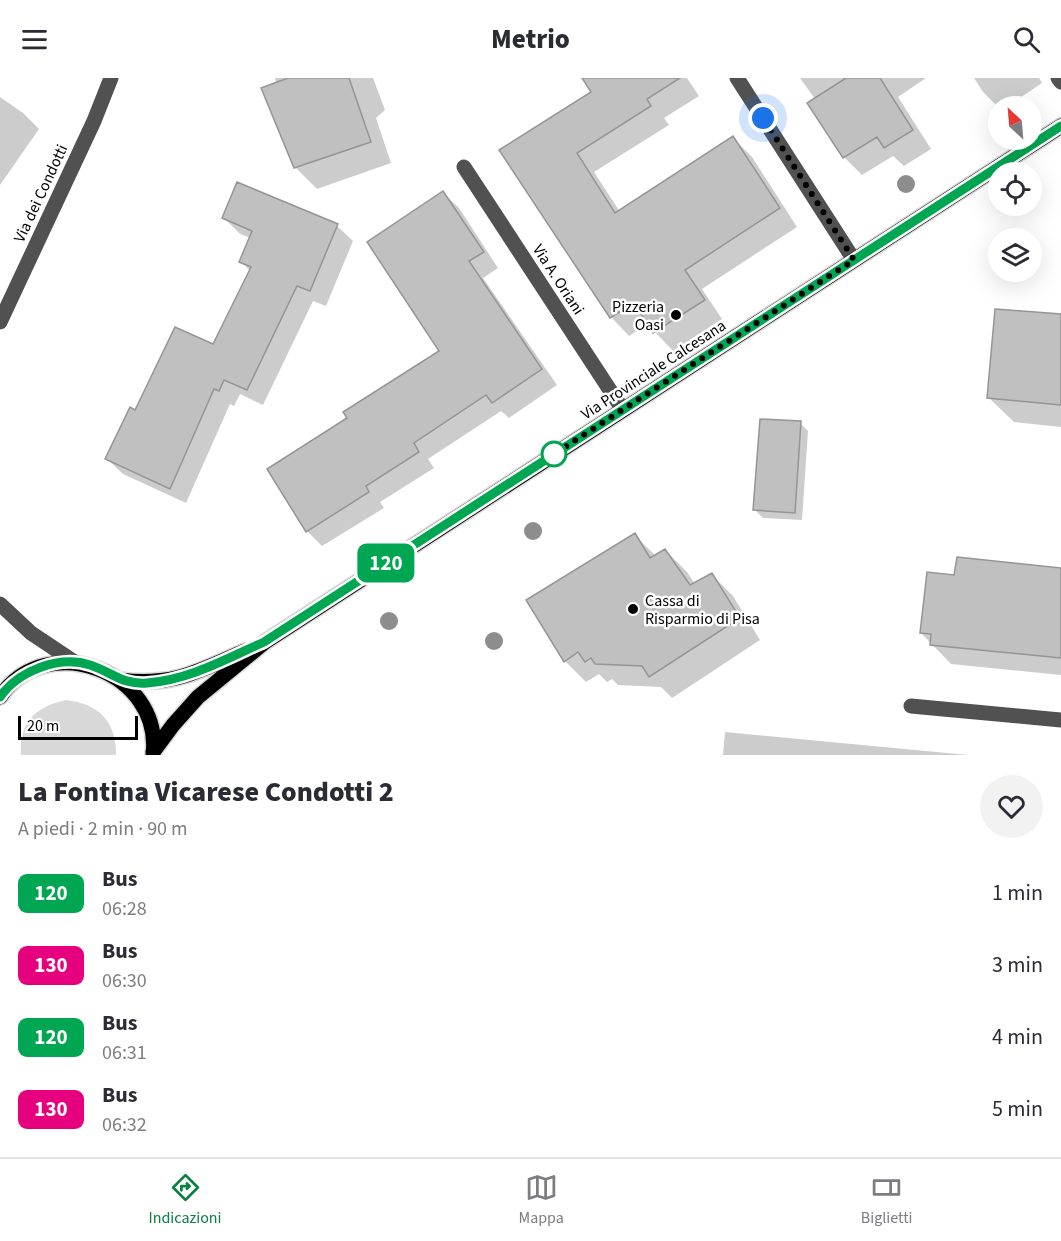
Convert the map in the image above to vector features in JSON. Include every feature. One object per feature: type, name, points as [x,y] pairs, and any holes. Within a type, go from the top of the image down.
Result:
[{"type":"main road","name":"Via Provinciale Calcesana","points":[[153,753],[173,724],[198,697],[264,642],[1061,126]]},
{"type":"main road","name":"Via Provinciale Calcesana","points":[[120,680],[144,683],[181,678],[264,642]]},
{"type":"main road","points":[[0,697],[16,680],[30,671],[59,663],[93,666],[120,680],[139,700],[151,725],[153,753]]},
{"type":"street","name":"Via dei Condotti","points":[[0,322],[94,121],[111,78]]},
{"type":"street","points":[[737,78],[854,260]]},
{"type":"street","points":[[1058,78],[1061,82]]},
{"type":"street","name":"Via A. Oriani","points":[[464,167],[623,410]]},
{"type":"street","points":[[0,604],[31,633],[76,663]]},
{"type":"street","points":[[911,706],[1061,720]]},
{"type":"shaded area","points":[[66,700],[88,706],[103,716],[113,733],[116,755],[21,755],[23,733],[31,718],[46,707]]},
{"type":"building","points":[[288,78],[349,78],[371,142],[294,168],[261,88]]},
{"type":"building","points":[[582,78],[680,78],[647,99],[651,106],[577,153],[615,213],[733,136],[780,208],[685,270],[705,300],[653,333],[634,303],[610,318],[499,150],[591,92]]},
{"type":"building","points":[[846,78],[880,78],[913,130],[884,148],[877,137],[843,158],[807,103]]},
{"type":"building","points":[[237,182],[338,224],[310,291],[297,286],[247,390],[224,380],[219,391],[214,389],[170,489],[105,459],[130,407],[135,410],[175,327],[213,344],[251,267],[239,262],[252,231],[222,218]]},
{"type":"building","points":[[443,191],[484,252],[469,261],[542,369],[492,403],[486,395],[414,443],[419,452],[366,486],[369,492],[306,532],[267,469],[347,418],[343,412],[439,351],[367,242]]},
{"type":"building","points":[[995,309],[1061,314],[1061,405],[987,398]]},
{"type":"building","points":[[760,419],[801,421],[795,513],[753,510]]},
{"type":"building","name":"Cassa di Risparmio di Pisa","points":[[635,533],[650,558],[665,549],[690,585],[712,573],[740,618],[649,677],[642,666],[595,664],[591,658],[585,662],[578,652],[564,662],[526,600]]},
{"type":"building","points":[[957,557],[1061,568],[1061,658],[930,645],[931,634],[920,633],[927,572],[954,575]]},
{"type":"bus line","name":"120","points":[[0,697],[16,680],[30,671],[59,663],[87,664],[120,680],[144,683],[172,680],[189,675],[264,642],[1061,126]]},
{"type":"place","name":"Pizzeria Oasi","points":[[676,315]]},
{"type":"place","name":"Cassa di Risparmio di Pisa","points":[[633,609]]},
{"type":"route","points":[[554,454],[551,456],[854,260],[763,118]]}]
